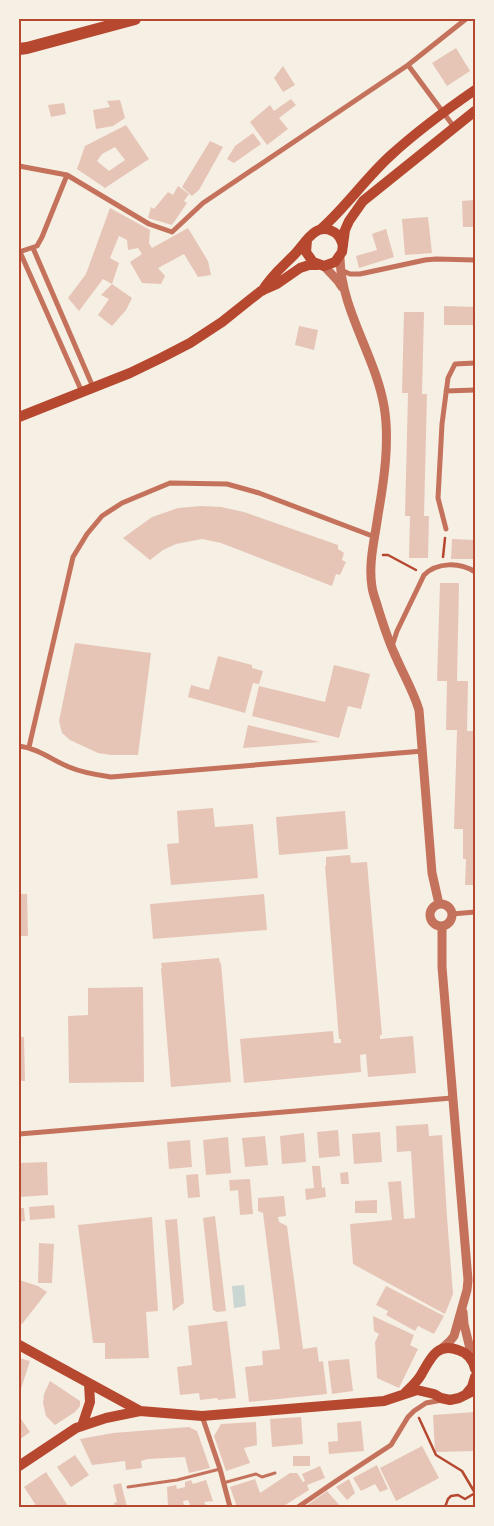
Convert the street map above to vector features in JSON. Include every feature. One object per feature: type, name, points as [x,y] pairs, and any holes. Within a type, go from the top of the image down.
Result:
[{"type":"highway","points":[[22,50],[135,19]]},
{"type":"main road","points":[[321,229],[390,156],[475,90]]},
{"type":"main road","points":[[19,417],[130,373],[190,343],[222,322],[261,291],[277,284],[300,268],[335,262],[340,258],[345,230],[349,221],[363,201],[475,111]]},
{"type":"main road","points":[[261,291],[270,278],[295,255],[315,231],[327,229],[338,235],[343,246]]},
{"type":"main road","points":[[308,240],[306,252],[313,262],[321,265]]},
{"type":"main road","points":[[19,1344],[140,1411]]},
{"type":"main road","points":[[403,1395],[417,1380],[432,1355],[439,1351],[455,1348],[462,1351],[469,1356],[474,1366]]},
{"type":"main road","points":[[425,1366],[425,1379],[428,1387],[434,1394]]},
{"type":"main road","points":[[19,1466],[76,1428],[106,1418],[140,1411],[202,1416],[384,1401],[417,1390],[450,1400],[471,1392],[475,1377]]},
{"type":"main road","points":[[82,1426],[90,1402],[89,1383]]},
{"type":"street","points":[[19,166],[67,175],[149,224],[172,232],[202,203],[408,64],[466,19]]},
{"type":"street","points":[[408,64],[454,127]]},
{"type":"street","points":[[67,175],[37,246],[19,252],[82,392]]},
{"type":"street","points":[[33,248],[93,388]]},
{"type":"street","points":[[340,258],[340,270],[346,294],[353,318],[378,380],[385,414],[385,452],[380,504],[372,554],[372,587],[382,622],[414,694],[421,723],[432,872],[439,904]]},
{"type":"street","points":[[340,270],[350,274],[360,274],[424,260],[475,260]]},
{"type":"street","points":[[321,265],[338,280],[346,294]]},
{"type":"street","points":[[446,529],[438,498],[442,424],[448,378],[455,364],[475,363]]},
{"type":"street","points":[[446,391],[475,390]]},
{"type":"street","points":[[29,747],[73,557],[87,534],[102,516],[122,503],[170,483],[227,484],[259,493],[375,537]]},
{"type":"street","points":[[392,646],[397,631],[424,575],[431,568],[442,565],[475,567]]},
{"type":"street","points":[[466,566],[475,572]]},
{"type":"street","points":[[19,746],[29,747],[70,768],[89,774],[111,777],[422,752]]},
{"type":"street","points":[[439,904],[449,907],[452,914],[448,924],[442,926],[432,922],[430,915],[432,907],[439,904]]},
{"type":"street","points":[[452,914],[475,912]]},
{"type":"street","points":[[439,1351],[454,1336],[468,1280],[442,967],[442,926]]},
{"type":"street","points":[[19,1134],[452,1098]]},
{"type":"street","points":[[464,1302],[464,1324],[474,1366]]},
{"type":"street","points":[[298,1507],[391,1445],[408,1417],[414,1411],[434,1401],[450,1400]]},
{"type":"street","points":[[202,1416],[220,1469],[230,1507]]},
{"type":"lane","points":[[128,1487],[177,1480],[220,1469]]},
{"type":"lane","points":[[223,1483],[256,1474],[262,1477],[274,1473]]},
{"type":"path","points":[[442,565],[446,529]]},
{"type":"path","points":[[372,554],[388,555],[424,575]]},
{"type":"path","points":[[421,1421],[436,1455],[462,1471],[475,1493],[464,1498],[458,1495],[451,1496],[445,1507]]},
{"type":"shaded area","points":[[244,1285],[246,1306],[234,1308],[232,1286]]},
{"type":"building","points":[[456,48],[470,71],[447,86],[432,63]]},
{"type":"building","points":[[283,66],[295,85],[283,92],[274,78]]},
{"type":"building","points":[[291,99],[296,105],[279,118],[288,129],[267,145],[250,122],[270,105],[274,111]]},
{"type":"building","points":[[120,100],[125,118],[113,126],[96,129],[93,110],[110,107],[107,101]]},
{"type":"building","points":[[64,103],[66,114],[51,117],[48,105]]},
{"type":"building","points":[[126,125],[149,159],[105,188],[77,169],[85,146]],"holes":[[[115,147],[125,160],[109,171],[97,161],[102,154]]]},
{"type":"building","points":[[253,133],[261,144],[234,163],[227,159],[235,146]]},
{"type":"building","points":[[210,141],[223,147],[199,190],[192,196],[182,187]]},
{"type":"building","points":[[178,186],[189,194],[184,201],[187,203],[172,225],[148,218],[151,207],[154,209],[168,192],[173,195]]},
{"type":"building","points":[[475,200],[475,227],[463,227],[462,201]]},
{"type":"building","points":[[110,208],[150,230],[149,243],[152,248],[188,228],[208,261],[211,275],[198,277],[184,254],[158,268],[165,276],[161,284],[142,283],[130,262],[142,254],[138,248],[128,250],[127,240],[119,236],[110,258],[119,263],[112,284],[103,279],[79,311],[68,298],[86,274]]},
{"type":"building","points":[[428,217],[432,253],[405,255],[402,219]]},
{"type":"building","points":[[386,229],[394,257],[359,268],[356,256],[377,250],[372,234]]},
{"type":"building","points":[[112,284],[132,298],[126,310],[112,326],[98,315],[109,299],[101,295]]},
{"type":"building","points":[[444,306],[475,307],[475,325],[444,325]]},
{"type":"building","points":[[404,312],[424,312],[422,394],[427,394],[424,516],[429,516],[428,558],[409,558],[410,516],[405,516],[408,393],[402,393]]},
{"type":"building","points":[[299,326],[318,330],[314,350],[295,345]]},
{"type":"building","points":[[221,507],[244,512],[338,545],[338,549],[344,553],[342,560],[346,562],[340,575],[336,574],[332,586],[221,543],[202,539],[176,544],[163,550],[150,560],[123,538],[152,517],[178,508]]},
{"type":"building","points":[[452,539],[475,540],[475,559],[451,559]]},
{"type":"building","points":[[440,583],[459,583],[457,681],[468,681],[467,731],[475,731],[475,885],[465,885],[466,859],[463,859],[463,829],[454,829],[457,730],[446,730],[447,681],[437,681]]},
{"type":"building","points":[[75,643],[151,653],[138,755],[98,753],[70,740],[62,733],[59,721]]},
{"type":"building","points":[[218,656],[252,665],[252,668],[263,671],[259,684],[253,683],[245,713],[188,697],[191,685],[209,690]]},
{"type":"building","points":[[334,665],[370,674],[361,709],[348,706],[339,738],[252,716],[259,686],[325,702]]},
{"type":"building","points":[[248,725],[320,742],[243,748]]},
{"type":"building","points":[[213,808],[215,827],[253,824],[258,878],[171,885],[167,844],[179,843],[177,811]]},
{"type":"building","points":[[345,811],[348,849],[279,855],[276,817]]},
{"type":"building","points":[[350,855],[351,863],[367,862],[382,1035],[380,1035],[380,1039],[413,1036],[416,1073],[368,1077],[366,1054],[360,1055],[361,1072],[244,1083],[240,1039],[333,1031],[334,1043],[341,1043],[341,1039],[339,1039],[325,866],[326,857]]},
{"type":"building","points":[[19,894],[27,894],[28,936],[19,936]]},
{"type":"building","points":[[264,894],[267,930],[153,939],[150,904]]},
{"type":"building","points":[[219,958],[221,963],[231,1082],[171,1087],[161,963]]},
{"type":"building","points":[[143,987],[144,1082],[69,1083],[68,1016],[88,1015],[88,988]]},
{"type":"building","points":[[19,1037],[24,1037],[25,1081],[19,1081]]},
{"type":"building","points":[[428,1124],[429,1136],[442,1135],[453,1294],[445,1314],[353,1264],[350,1224],[392,1220],[388,1182],[401,1181],[404,1219],[415,1218],[411,1151],[397,1152],[396,1126]]},
{"type":"building","points":[[338,1130],[340,1156],[319,1158],[317,1132]]},
{"type":"building","points":[[380,1132],[382,1162],[354,1164],[352,1134]]},
{"type":"building","points":[[304,1133],[306,1162],[282,1164],[280,1136]]},
{"type":"building","points":[[265,1136],[268,1165],[245,1167],[242,1138]]},
{"type":"building","points":[[228,1137],[231,1173],[206,1175],[203,1140]]},
{"type":"building","points":[[190,1140],[192,1167],[169,1169],[167,1142]]},
{"type":"building","points":[[47,1162],[48,1195],[19,1197],[19,1163]]},
{"type":"building","points":[[312,1166],[320,1166],[322,1188],[325,1187],[326,1197],[306,1200],[305,1189],[314,1188]]},
{"type":"building","points":[[348,1172],[349,1184],[341,1184],[340,1173]]},
{"type":"building","points":[[198,1174],[200,1197],[188,1198],[186,1175]]},
{"type":"building","points":[[250,1179],[253,1214],[240,1215],[238,1190],[230,1191],[229,1180]]},
{"type":"building","points":[[284,1196],[286,1216],[278,1217],[279,1222],[287,1226],[303,1349],[317,1347],[319,1362],[323,1361],[327,1394],[249,1402],[245,1367],[263,1365],[262,1351],[280,1349],[263,1213],[258,1211],[258,1198]]},
{"type":"building","points":[[377,1200],[377,1213],[355,1213],[355,1201]]},
{"type":"building","points":[[54,1205],[55,1218],[30,1220],[29,1207]]},
{"type":"building","points":[[19,1208],[24,1208],[25,1221],[19,1222]]},
{"type":"building","points":[[215,1216],[226,1311],[217,1312],[213,1310],[203,1218]]},
{"type":"building","points":[[152,1217],[158,1311],[146,1312],[149,1358],[105,1359],[105,1343],[93,1343],[78,1225]]},
{"type":"building","points":[[177,1219],[184,1303],[173,1311],[165,1220]]},
{"type":"building","points":[[39,1243],[54,1244],[52,1283],[38,1283]]},
{"type":"building","points":[[19,1280],[38,1286],[47,1292],[22,1324],[19,1323]]},
{"type":"building","points":[[386,1286],[444,1316],[434,1334],[418,1326],[415,1331],[386,1315],[388,1311],[376,1305]]},
{"type":"building","points":[[373,1316],[414,1335],[410,1345],[418,1349],[399,1388],[377,1378],[375,1342],[379,1334],[374,1331]]},
{"type":"building","points":[[227,1321],[236,1398],[200,1400],[199,1393],[180,1395],[177,1367],[192,1365],[188,1326]]},
{"type":"building","points":[[19,1358],[30,1361],[19,1395]]},
{"type":"building","points":[[349,1359],[353,1391],[332,1394],[328,1361]]},
{"type":"building","points":[[50,1381],[80,1401],[80,1406],[75,1412],[55,1425],[46,1416],[43,1403],[44,1394]]},
{"type":"building","points":[[475,1412],[475,1451],[435,1452],[433,1415]]},
{"type":"building","points":[[19,1416],[30,1432],[19,1440]]},
{"type":"building","points":[[301,1417],[303,1444],[272,1447],[270,1419]]},
{"type":"building","points":[[361,1421],[364,1451],[329,1454],[328,1442],[338,1441],[337,1423]]},
{"type":"building","points":[[256,1422],[257,1445],[244,1448],[250,1463],[226,1471],[214,1436],[221,1424]]},
{"type":"building","points":[[189,1427],[197,1431],[210,1468],[189,1473],[185,1457],[148,1459],[141,1461],[142,1468],[126,1470],[125,1461],[92,1465],[80,1439],[113,1433]]},
{"type":"building","points":[[422,1446],[439,1478],[396,1501],[380,1468]]},
{"type":"building","points":[[75,1455],[89,1475],[71,1487],[57,1467]]},
{"type":"building","points":[[293,1456],[310,1456],[310,1466],[293,1466]]},
{"type":"building","points":[[377,1465],[388,1489],[380,1492],[375,1484],[361,1491],[353,1478]]},
{"type":"building","points":[[320,1466],[325,1478],[307,1485],[309,1490],[282,1507],[237,1507],[230,1487],[255,1479],[260,1493],[290,1473],[297,1473],[303,1482],[305,1481],[302,1474]]},
{"type":"building","points":[[46,1472],[67,1507],[37,1507],[24,1487]]},
{"type":"building","points":[[349,1479],[355,1493],[347,1500],[336,1487]]},
{"type":"building","points":[[191,1480],[193,1484],[206,1480],[213,1501],[204,1502],[207,1507],[191,1507],[188,1500],[183,1501],[184,1507],[168,1507],[167,1487],[176,1485],[177,1489],[185,1487],[185,1482]]},
{"type":"building","points":[[121,1483],[127,1507],[115,1507],[114,1503],[117,1502],[113,1485]]},
{"type":"building","points":[[327,1491],[341,1507],[306,1506]]}]
